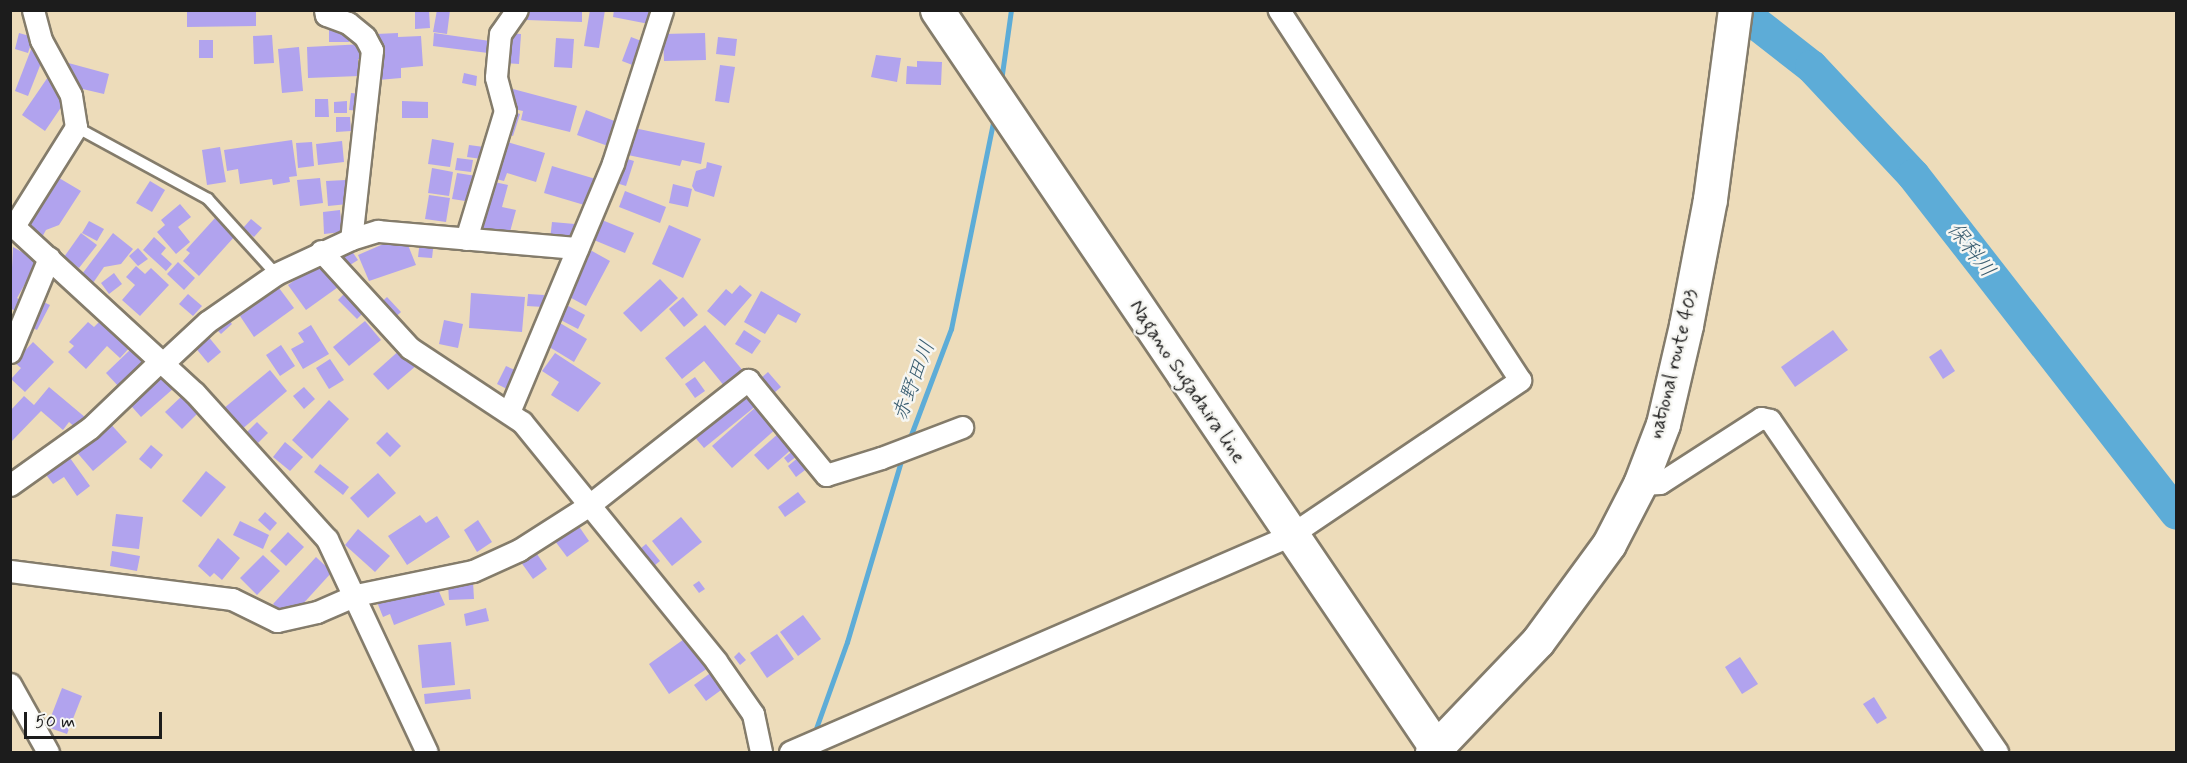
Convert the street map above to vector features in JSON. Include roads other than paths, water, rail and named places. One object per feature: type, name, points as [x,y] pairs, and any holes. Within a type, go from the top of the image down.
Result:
[{"type":"main road","name":"Nagano Sugadaira line","points":[[937,10],[1021,131],[1289,536],[1436,751]]},
{"type":"main road","name":"national route 403","points":[[1436,751],[1538,641],[1609,544],[1640,484],[1663,424],[1686,325],[1710,200],[1733,20]]},
{"type":"street","points":[[33,10],[41,40],[71,95],[76,127],[12,224],[161,362],[256,456],[327,539],[356,595],[427,753]]},
{"type":"street","points":[[325,10],[326,15],[348,23],[365,37],[372,50],[351,239]]},
{"type":"street","points":[[466,239],[505,111],[496,77],[500,34],[517,10]]},
{"type":"street","points":[[509,412],[613,164],[662,10]]},
{"type":"street","points":[[793,751],[896,709],[1289,536],[1520,380],[1279,10]]},
{"type":"street","points":[[10,485],[90,428],[207,322],[276,274],[321,251],[378,231],[577,248]]},
{"type":"street","points":[[321,251],[410,348],[522,422],[716,661],[753,714],[761,753]]},
{"type":"street","points":[[10,352],[49,258]]},
{"type":"street","points":[[10,571],[232,599],[278,621],[317,612],[356,595],[473,571],[519,550],[588,506],[748,380],[826,475],[881,458],[962,427]]},
{"type":"street","points":[[1640,484],[1660,483],[1761,418],[1770,420],[1997,753]]},
{"type":"street","points":[[10,684],[48,753]]},
{"type":"lane","points":[[76,127],[208,199],[276,274]]},
{"type":"waterway","name":"赤野田川","points":[[1001,81],[1011,10]]},
{"type":"waterway","name":"保科川","points":[[1739,10],[1811,66],[1913,175],[2176,513]]},
{"type":"waterway","name":"赤野田川","points":[[909,440],[951,329],[994,117]]},
{"type":"waterway","name":"赤野田川","points":[[814,734],[847,642],[902,458]]}]
